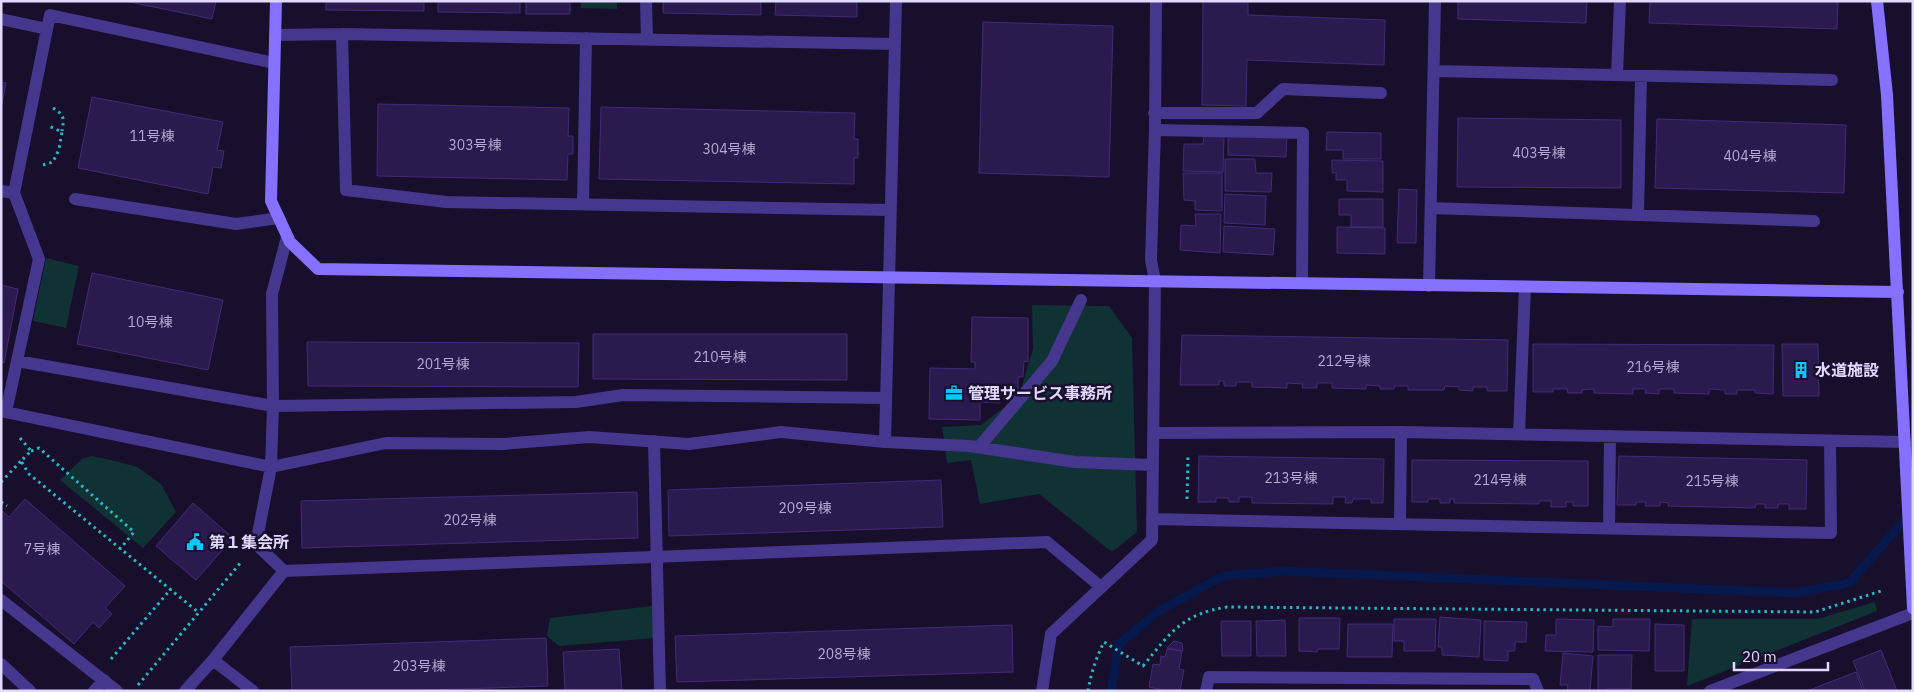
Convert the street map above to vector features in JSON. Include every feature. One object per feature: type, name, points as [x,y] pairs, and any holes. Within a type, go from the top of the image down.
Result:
[{"type":"street","points":[[276,1],[271,202],[290,242],[318,268],[1898,292]]},
{"type":"street","points":[[646,1],[647,39]]},
{"type":"street","points":[[885,442],[896,1]]},
{"type":"street","points":[[1042,691],[1051,634],[1152,540],[1155,281],[1151,260],[1156,1]]},
{"type":"street","points":[[1429,286],[1435,1]]},
{"type":"street","points":[[1617,75],[1620,1]]},
{"type":"street","points":[[1877,1],[1887,95],[1913,608]]},
{"type":"street","points":[[274,63],[50,14],[14,193],[39,259],[6,412],[271,467],[386,442],[503,444],[589,437],[689,444],[781,432],[885,442],[979,447],[1075,462],[1153,465]]},
{"type":"street","points":[[1,19],[47,29]]},
{"type":"street","points":[[275,35],[342,34],[895,44]]},
{"type":"street","points":[[342,34],[346,190],[446,202],[891,210]]},
{"type":"street","points":[[583,204],[586,38]]},
{"type":"street","points":[[1434,71],[1832,80]]},
{"type":"street","points":[[1638,215],[1641,76]]},
{"type":"street","points":[[1154,113],[1257,113],[1283,89],[1381,94]]},
{"type":"street","points":[[1155,130],[1303,133],[1302,283]]},
{"type":"street","points":[[1,191],[14,193]]},
{"type":"street","points":[[75,199],[236,224],[279,218]]},
{"type":"street","points":[[1431,208],[1814,220]]},
{"type":"street","points":[[287,237],[272,294],[273,406],[271,467],[256,544],[284,571],[1048,542],[1101,587]]},
{"type":"street","points":[[1519,434],[1526,287]]},
{"type":"street","points":[[979,447],[1052,361],[1081,300]]},
{"type":"street","points":[[17,361],[273,406],[576,402],[623,395],[886,398]]},
{"type":"street","points":[[1153,433],[1401,432],[1905,442]]},
{"type":"street","points":[[1400,524],[1401,432]]},
{"type":"street","points":[[1609,528],[1610,436]]},
{"type":"street","points":[[654,441],[660,691]]},
{"type":"street","points":[[1152,518],[1831,533],[1830,441]]},
{"type":"street","points":[[185,691],[213,660],[284,571]]},
{"type":"street","points":[[1,600],[118,691]]},
{"type":"street","points":[[1710,691],[1913,614]]},
{"type":"street","points":[[213,660],[253,691]]},
{"type":"street","points":[[1,664],[30,691]]},
{"type":"street","points":[[1206,691],[1209,677],[1533,679],[1538,691]]},
{"type":"street","points":[[94,691],[100,678]]},
{"type":"path","points":[[6,412],[17,434],[31,451]]},
{"type":"path","points":[[1187,520],[1188,434]]},
{"type":"path","points":[[1,482],[31,451],[39,448],[134,532],[120,548]]},
{"type":"path","points":[[21,461],[29,474],[198,612]]},
{"type":"path","points":[[1,502],[7,506]]},
{"type":"path","points":[[132,691],[256,544]]},
{"type":"path","points":[[100,678],[172,589]]},
{"type":"path","points":[[1088,691],[1091,674],[1104,642],[1143,666],[1172,631],[1184,621],[1210,610],[1227,607],[1815,612],[1882,591]]},
{"type":"green space","points":[[581,1],[617,1],[617,9],[581,8]]},
{"type":"green space","points":[[46,258],[79,266],[66,328],[33,321]]},
{"type":"green space","points":[[1032,305],[1109,306],[1132,338],[1137,532],[1112,552],[1039,494],[980,504],[971,460],[947,463],[942,427],[981,425],[1019,396],[1033,349]]},
{"type":"green space","points":[[91,456],[137,467],[161,484],[176,512],[143,548],[60,480],[82,459]]},
{"type":"green space","points":[[1875,602],[1877,611],[1687,686],[1692,619],[1817,619]]},
{"type":"green space","points":[[652,606],[654,638],[559,646],[547,636],[550,618]]},
{"type":"building","points":[[125,1],[216,1],[212,19]]},
{"type":"building","points":[[326,1],[424,1],[424,11],[326,10]]},
{"type":"building","points":[[438,1],[520,1],[520,13],[438,12]]},
{"type":"building","points":[[526,1],[570,1],[570,14],[526,14]]},
{"type":"building","points":[[663,1],[761,1],[761,15],[663,13]]},
{"type":"building","points":[[776,1],[857,1],[857,17],[775,15]]},
{"type":"building","points":[[1203,1],[1248,1],[1248,15],[1385,20],[1384,65],[1247,60],[1246,106],[1202,105]]},
{"type":"building","points":[[1458,1],[1587,1],[1586,23],[1458,19]]},
{"type":"building","points":[[1650,1],[1838,1],[1837,29],[1649,23]]},
{"type":"building","points":[[983,22],[1113,26],[1109,177],[979,173]]},
{"type":"building","points":[[1,82],[6,83],[1,108]]},
{"type":"building","points":[[92,97],[223,122],[217,150],[224,151],[221,168],[213,167],[208,194],[78,168]]},
{"type":"building","points":[[378,104],[569,108],[568,136],[573,136],[573,154],[568,154],[567,180],[377,176]]},
{"type":"building","points":[[601,107],[855,113],[854,139],[858,139],[858,158],[854,158],[854,184],[599,179]]},
{"type":"building","points":[[1458,118],[1621,120],[1621,188],[1457,187]]},
{"type":"building","points":[[1657,119],[1846,125],[1844,193],[1655,188]]},
{"type":"building","points":[[1327,132],[1381,133],[1381,159],[1343,159],[1343,150],[1326,150]]},
{"type":"building","points":[[1228,133],[1287,135],[1286,157],[1228,155]]},
{"type":"building","points":[[1204,135],[1224,135],[1223,172],[1183,171],[1184,144],[1203,144]]},
{"type":"building","points":[[1225,159],[1255,159],[1256,173],[1272,173],[1271,192],[1225,191]]},
{"type":"building","points":[[1332,160],[1383,161],[1383,192],[1347,191],[1347,180],[1336,180],[1336,172],[1332,173]]},
{"type":"building","points":[[1183,173],[1222,173],[1222,211],[1195,210],[1195,201],[1184,200]]},
{"type":"building","points":[[1399,189],[1417,190],[1416,243],[1397,243]]},
{"type":"building","points":[[1225,194],[1266,196],[1265,225],[1224,223]]},
{"type":"building","points":[[1339,199],[1383,199],[1383,227],[1351,227],[1351,215],[1339,215]]},
{"type":"building","points":[[1195,214],[1221,214],[1220,253],[1180,250],[1181,225],[1196,226]]},
{"type":"building","points":[[1224,226],[1275,229],[1273,255],[1223,252]]},
{"type":"building","points":[[1337,227],[1385,228],[1385,254],[1337,253]]},
{"type":"building","points":[[92,273],[223,300],[208,370],[77,344]]},
{"type":"building","points":[[1,285],[18,289],[4,363],[1,362]]},
{"type":"building","points":[[972,317],[1028,318],[1028,362],[1024,361],[1023,377],[1018,377],[1018,395],[1000,394],[1000,403],[980,402],[980,420],[929,419],[930,368],[975,369],[975,362],[971,362]]},
{"type":"building","points":[[593,334],[847,334],[847,380],[593,379]]},
{"type":"building","points":[[1182,335],[1508,340],[1507,391],[1487,391],[1487,387],[1473,387],[1473,391],[1459,390],[1459,387],[1445,386],[1444,390],[1408,390],[1408,386],[1380,389],[1380,386],[1366,385],[1366,389],[1332,388],[1332,383],[1317,383],[1317,388],[1302,388],[1303,384],[1287,383],[1287,388],[1252,387],[1252,382],[1236,382],[1236,386],[1224,386],[1224,381],[1219,381],[1219,385],[1180,385]]},
{"type":"building","points":[[307,342],[579,343],[578,387],[308,386]]},
{"type":"building","points":[[1533,344],[1774,345],[1773,394],[1755,393],[1755,390],[1737,390],[1737,394],[1725,394],[1725,390],[1709,389],[1709,394],[1674,393],[1674,389],[1659,389],[1659,394],[1645,393],[1646,389],[1633,389],[1633,394],[1594,393],[1594,389],[1582,390],[1582,393],[1568,393],[1567,389],[1553,389],[1553,392],[1533,392]]},
{"type":"building","name":"水道施設","points":[[1782,344],[1818,344],[1819,396],[1783,396]]},
{"type":"building","points":[[1199,456],[1384,459],[1383,503],[1371,503],[1371,499],[1353,499],[1352,503],[1345,503],[1346,497],[1333,497],[1333,504],[1252,503],[1252,497],[1239,497],[1239,502],[1229,502],[1229,498],[1216,498],[1216,502],[1198,502]]},
{"type":"building","points":[[1619,456],[1807,460],[1806,509],[1789,509],[1789,504],[1778,504],[1778,508],[1765,508],[1765,504],[1756,504],[1755,508],[1668,506],[1669,503],[1660,502],[1660,506],[1645,506],[1646,502],[1636,502],[1636,505],[1617,505]]},
{"type":"building","points":[[1412,460],[1588,461],[1588,506],[1573,506],[1573,502],[1566,502],[1566,507],[1551,507],[1551,501],[1539,501],[1539,504],[1454,503],[1454,499],[1450,499],[1450,503],[1440,503],[1440,499],[1428,499],[1428,502],[1412,502]]},
{"type":"building","points":[[941,480],[943,527],[669,536],[668,490]]},
{"type":"building","points":[[637,492],[638,538],[302,548],[301,501]]},
{"type":"building","points":[[25,499],[125,586],[105,608],[112,614],[99,628],[93,622],[74,644],[1,581],[1,510],[9,517]]},
{"type":"building","name":"第１集会所","points":[[193,503],[233,538],[196,580],[156,546]]},
{"type":"building","points":[[1440,617],[1481,620],[1479,657],[1442,655],[1442,647],[1438,647]]},
{"type":"building","points":[[1299,618],[1340,618],[1339,649],[1318,649],[1317,652],[1299,651]]},
{"type":"building","points":[[1394,619],[1436,619],[1435,651],[1404,651],[1404,641],[1394,641]]},
{"type":"building","points":[[1556,619],[1594,620],[1593,652],[1545,651],[1546,635],[1556,635]]},
{"type":"building","points":[[1613,619],[1650,619],[1649,651],[1598,650],[1598,626],[1613,627]]},
{"type":"building","points":[[1285,620],[1286,656],[1257,656],[1256,621]]},
{"type":"building","points":[[1221,621],[1251,621],[1251,656],[1222,656]]},
{"type":"building","points":[[1484,621],[1527,622],[1526,642],[1515,642],[1515,651],[1508,651],[1508,661],[1484,660]]},
{"type":"building","points":[[1348,624],[1393,624],[1392,657],[1347,657]]},
{"type":"building","points":[[1655,624],[1684,625],[1684,671],[1655,671]]},
{"type":"building","points":[[1012,625],[1013,672],[677,682],[675,636]]},
{"type":"building","points":[[546,638],[548,686],[402,691],[292,691],[290,647]]},
{"type":"building","points":[[1174,641],[1182,643],[1183,651],[1167,648]]},
{"type":"building","points":[[619,649],[622,691],[565,691],[563,652]]},
{"type":"building","points":[[1167,649],[1182,651],[1179,669],[1184,670],[1180,691],[1167,691],[1149,687],[1153,664],[1160,665],[1161,656],[1165,657]]},
{"type":"building","points":[[1881,650],[1897,691],[1865,691],[1853,661]]},
{"type":"building","points":[[1563,653],[1593,656],[1590,691],[1567,691],[1568,685],[1560,685]]},
{"type":"building","points":[[1598,655],[1632,655],[1631,689],[1598,691]]},
{"type":"building","points":[[1856,672],[1863,691],[1807,691]]},
{"type":"waterway","points":[[1111,691],[1119,644],[1159,611],[1223,576],[1283,571],[1794,593],[1849,583],[1910,514]]},
{"type":"place","name":"水道施設","points":[[1801,370]]},
{"type":"place","name":"管理サービス事務所","points":[[954,393]]},
{"type":"place","name":"第１集会所","points":[[195,542]]}]
